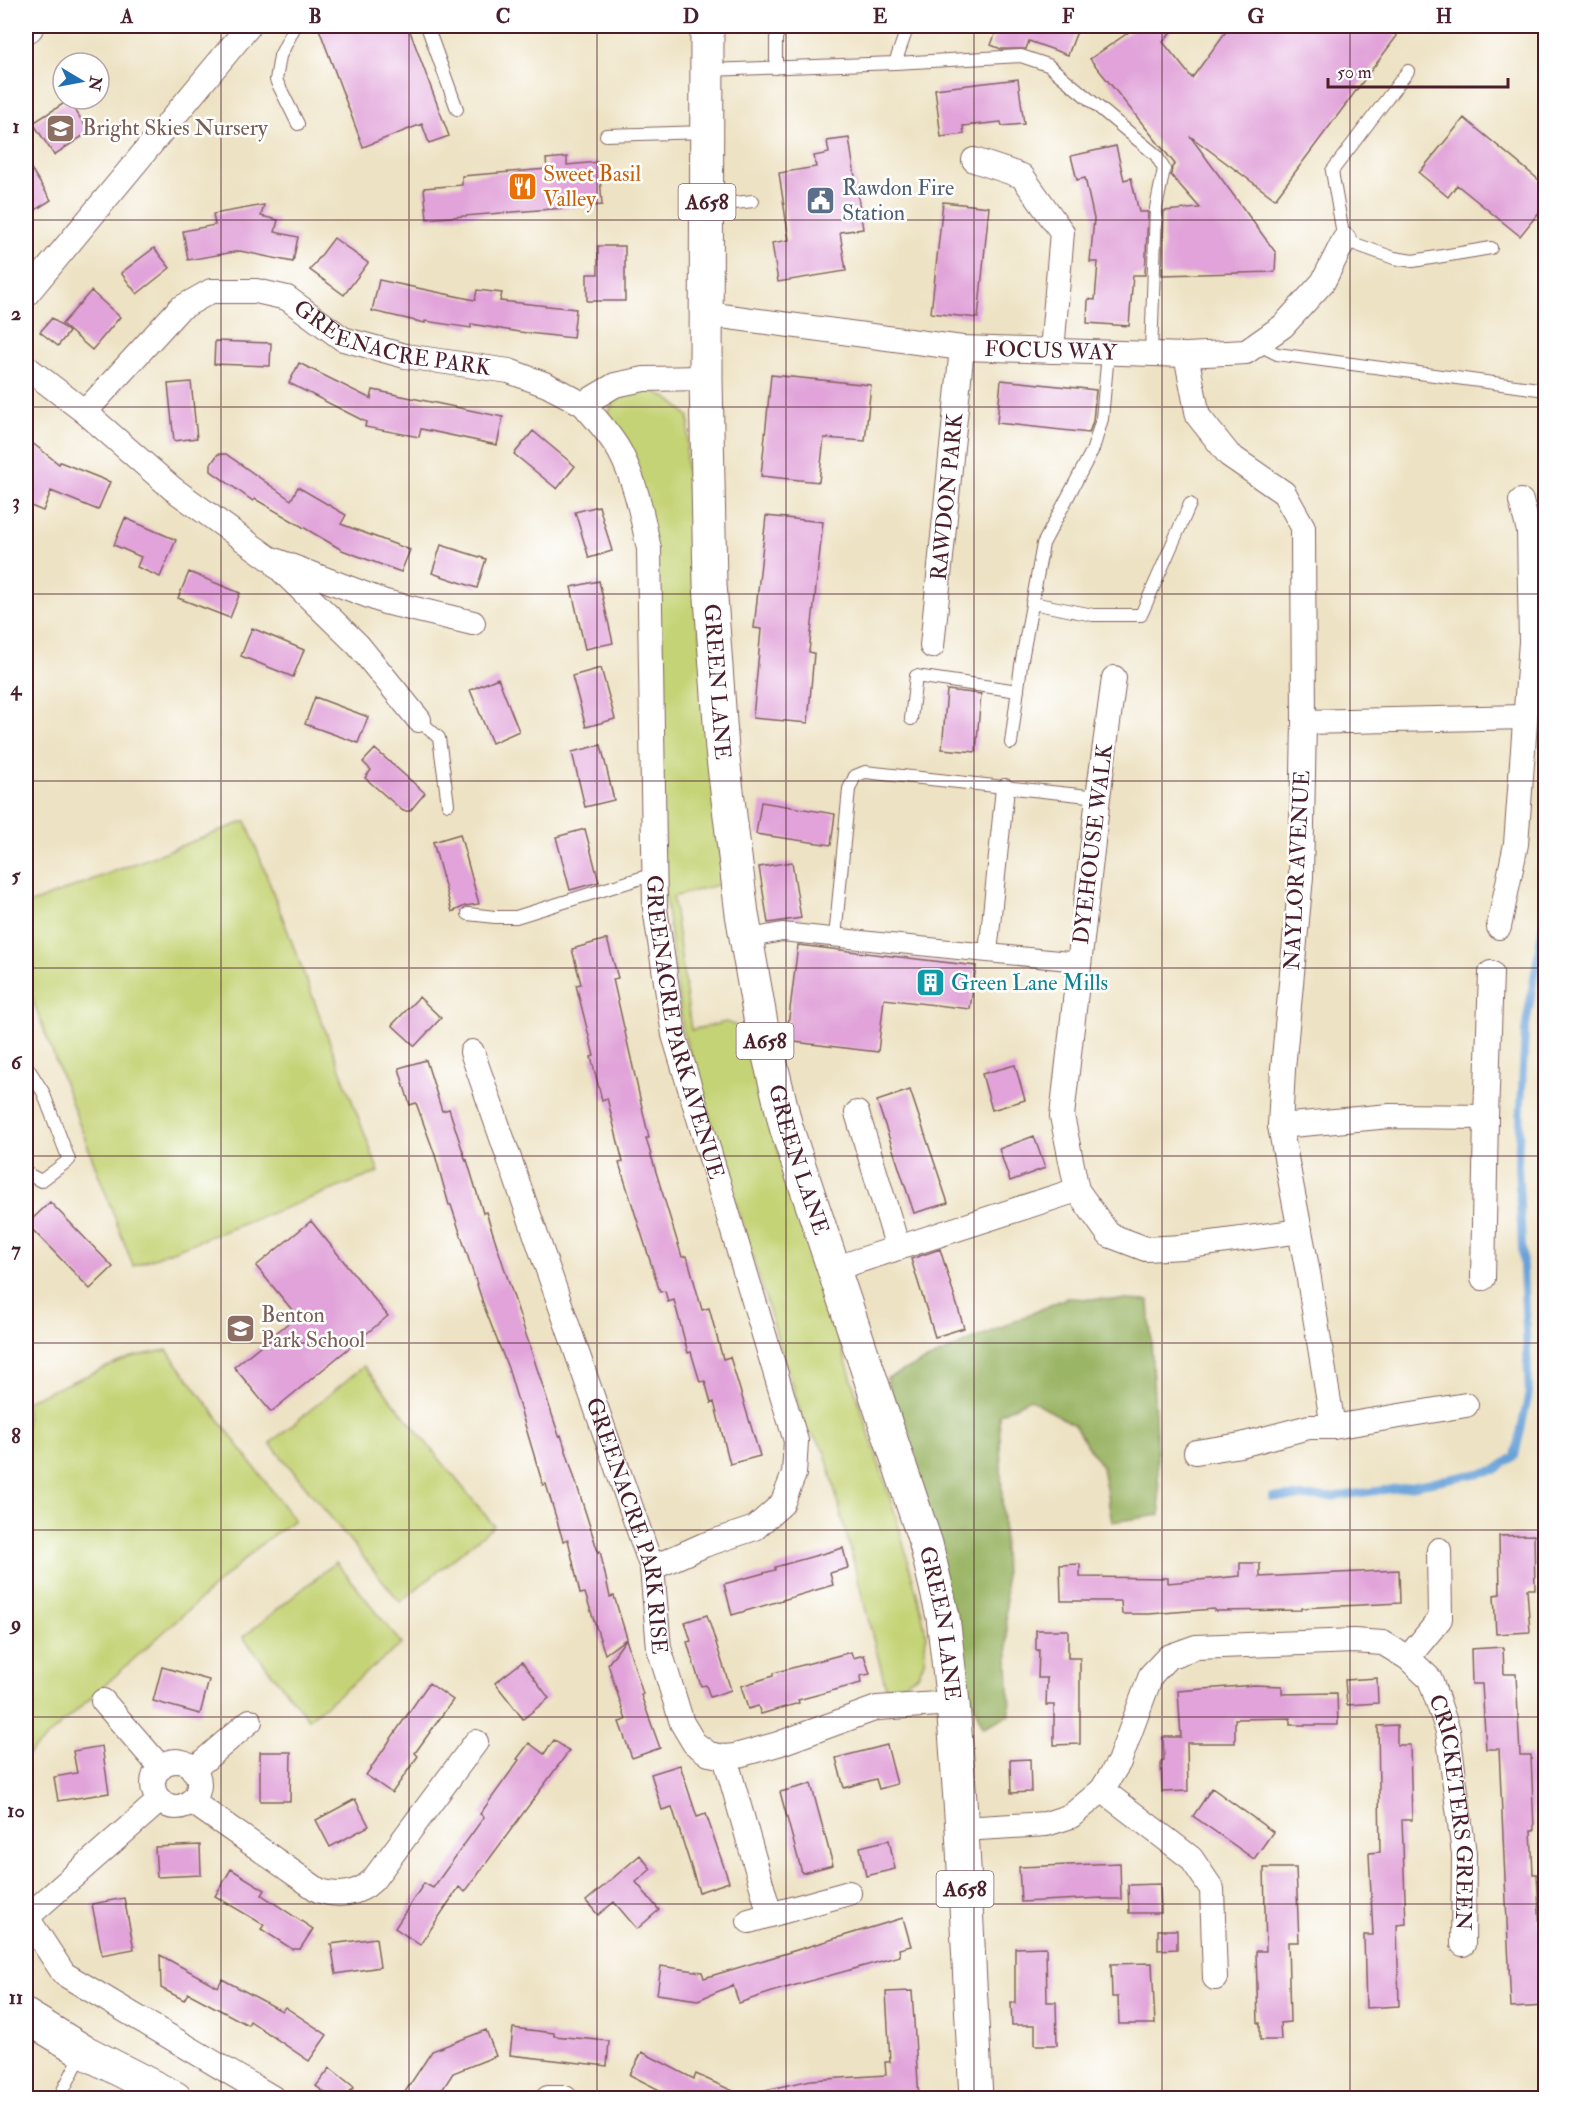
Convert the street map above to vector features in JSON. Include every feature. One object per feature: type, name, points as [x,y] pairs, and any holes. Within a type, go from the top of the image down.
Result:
[{"type":"main road","name":"GREEN LANE","points":[[707,26],[706,378],[710,584],[723,762],[746,939],[761,1023],[786,1127],[926,1544],[943,1617],[953,1703],[962,1829],[976,2098]]},
{"type":"main road","points":[[26,2016],[83,2051],[175,2098]]},
{"type":"street","points":[[26,295],[249,26]]},
{"type":"street","points":[[974,160],[1022,176],[1062,232],[1052,351]]},
{"type":"street","name":"FOCUS WAY","points":[[707,314],[962,348],[1186,355],[1246,352],[1283,326],[1323,282],[1344,240]]},
{"type":"street","name":"GREENACRE PARK","points":[[85,412],[179,309],[211,291],[256,291],[287,298],[343,339],[405,356],[509,371],[583,404]]},
{"type":"street","name":"RAWDON PARK","points":[[932,646],[962,348]]},
{"type":"street","name":"NAYLOR AVENUE","points":[[1186,355],[1198,416],[1229,455],[1284,493],[1303,527],[1304,722],[1300,878],[1280,1126],[1333,1427]]},
{"type":"street","points":[[26,367],[85,412],[173,489],[269,558],[358,645],[420,720]]},
{"type":"street","points":[[583,404],[615,385],[644,379],[706,378]]},
{"type":"street","name":"GREENACRE PARK AVENUE","points":[[583,404],[620,451],[640,503],[649,549],[655,908],[674,1035],[796,1441],[794,1474],[782,1504],[755,1528],[704,1545],[652,1568]]},
{"type":"street","points":[[1499,927],[1516,844],[1531,642],[1529,531],[1521,501]]},
{"type":"street","points":[[269,558],[385,602],[473,623]]},
{"type":"street","name":"DYEHOUSE WALK","points":[[1114,678],[1098,797],[1062,1116],[1077,1190],[1109,1235],[1146,1249],[1182,1247],[1300,1231]]},
{"type":"street","points":[[1304,722],[1525,717]]},
{"type":"street","points":[[988,953],[1005,788]]},
{"type":"street","points":[[746,939],[782,932],[1079,962]]},
{"type":"street","points":[[1483,1278],[1491,973]]},
{"type":"street","name":"GREENACRE PARK RISE","points":[[472,1052],[652,1568],[659,1648],[682,1723],[694,1743],[709,1754],[725,1757]]},
{"type":"street","points":[[857,1113],[898,1248]]},
{"type":"street","points":[[1280,1126],[1390,1116],[1486,1117]]},
{"type":"street","points":[[834,1269],[1077,1190]]},
{"type":"street","points":[[1197,1452],[1241,1445],[1309,1426],[1333,1427],[1466,1405]]},
{"type":"street","points":[[1408,1658],[1440,1619],[1438,1550]]},
{"type":"street","name":"CRICKETERS GREEN","points":[[962,1829],[1046,1824],[1071,1816],[1102,1790],[1119,1762],[1152,1675],[1168,1657],[1196,1647],[1354,1641],[1383,1643],[1408,1658],[1430,1679],[1448,1731],[1464,1854],[1463,1944]]},
{"type":"street","points":[[103,1701],[160,1768]]},
{"type":"street","points":[[849,1893],[760,1918],[725,1757],[778,1744],[877,1708],[953,1703]]},
{"type":"street","points":[[193,1770],[250,1721]]},
{"type":"street","points":[[191,1801],[318,1890],[348,1894],[359,1891],[374,1880],[476,1742]]},
{"type":"street","points":[[178,1761],[185,1763],[193,1770],[198,1780],[198,1788],[191,1801],[177,1807],[169,1806],[160,1800],[154,1790],[153,1782],[160,1768],[178,1761]]},
{"type":"street","points":[[1102,1790],[1191,1858],[1212,1888],[1215,1978]]},
{"type":"street","points":[[160,1800],[26,1917],[64,1974],[273,2098]]},
{"type":"street","points":[[548,2098],[565,2098]]},
{"type":"lane","points":[[295,26],[280,56],[276,80],[298,124]]},
{"type":"lane","points":[[427,26],[457,109]]},
{"type":"lane","points":[[776,68],[776,38],[780,26]]},
{"type":"lane","points":[[895,63],[908,26]]},
{"type":"lane","points":[[707,70],[1021,56],[1048,65],[1156,155],[1164,169],[1156,208],[1151,354]]},
{"type":"lane","points":[[1408,70],[1332,171],[1344,240],[1394,258],[1413,261],[1491,248]]},
{"type":"lane","points":[[606,135],[707,131]]},
{"type":"lane","points":[[707,206],[753,201]]},
{"type":"lane","points":[[1257,344],[1277,354],[1545,390]]},
{"type":"lane","points":[[1011,743],[1043,544],[1093,449],[1102,419],[1108,353]]},
{"type":"lane","points":[[1032,603],[1093,615],[1141,615],[1190,504]]},
{"type":"lane","points":[[910,719],[916,676],[1018,691]]},
{"type":"lane","points":[[420,720],[439,738],[448,804]]},
{"type":"lane","points":[[835,938],[849,789],[855,776],[865,772],[1098,797]]},
{"type":"lane","points":[[468,914],[516,917],[654,874]]},
{"type":"lane","points":[[26,1065],[43,1092],[69,1160],[41,1181],[26,1173]]},
{"type":"lane","points":[[59,2098],[83,2051]]},
{"type":"green space","points":[[646,389],[669,400],[689,417],[686,463],[724,883],[673,897],[691,1030],[726,1022],[745,1029],[772,1132],[896,1517],[926,1636],[924,1661],[918,1675],[904,1683],[886,1688],[825,1452],[818,1441],[806,1430],[683,1031],[661,864],[657,594],[608,417],[616,399]]},
{"type":"green space","points":[[246,821],[379,1172],[133,1266],[26,982],[26,905]]},
{"type":"green space","points":[[1066,1298],[1149,1301],[1160,1515],[1112,1522],[1102,1467],[1074,1425],[1030,1399],[999,1414],[1010,1715],[983,1727],[957,1665],[887,1378]]},
{"type":"green space","points":[[167,1350],[294,1520],[266,1540],[26,1756],[26,1401],[131,1357]]},
{"type":"green space","points":[[364,1366],[494,1526],[400,1602],[270,1443]]},
{"type":"green space","points":[[336,1562],[402,1644],[308,1719],[243,1637]]},
{"type":"building","points":[[318,26],[408,26],[449,136],[429,143],[422,124],[363,147]]},
{"type":"building","points":[[994,26],[1079,26],[1068,55],[1029,41],[1026,49],[1001,49],[991,45],[997,29]]},
{"type":"building","points":[[1138,26],[1176,26],[1163,42],[1192,78],[1230,26],[1382,26],[1397,36],[1275,199],[1190,136],[1276,253],[1275,272],[1162,275],[1164,211],[1200,208],[1171,175],[1175,164],[1090,59]]},
{"type":"building","points":[[1018,79],[1024,124],[1002,126],[1001,122],[963,126],[964,134],[941,137],[935,89]]},
{"type":"building","name":"Bright Skies Nursery","points":[[52,111],[76,111],[89,132],[54,155],[33,123]]},
{"type":"building","points":[[1464,118],[1545,185],[1545,205],[1520,236],[1457,185],[1448,197],[1419,173]]},
{"type":"building","name":"Rawdon Fire Station","points":[[849,138],[863,229],[840,232],[846,271],[778,282],[772,243],[789,240],[779,173],[816,167],[814,156],[829,153],[827,141]]},
{"type":"building","points":[[1116,146],[1124,180],[1131,178],[1139,212],[1148,212],[1145,275],[1133,275],[1129,326],[1087,323],[1088,299],[1095,300],[1098,262],[1090,262],[1094,219],[1085,178],[1077,180],[1071,156]]},
{"type":"building","name":"Sweet Basil Valley","points":[[567,157],[567,165],[599,162],[602,205],[427,219],[424,188],[462,185],[462,176],[547,169],[546,159]]},
{"type":"building","points":[[26,161],[51,200],[26,216]]},
{"type":"building","points":[[943,202],[989,207],[978,318],[931,313]]},
{"type":"building","points":[[264,205],[261,216],[278,220],[275,232],[298,237],[293,262],[240,251],[188,260],[183,231],[215,225],[213,214]]},
{"type":"building","points":[[334,238],[368,263],[344,295],[310,270]]},
{"type":"building","points":[[598,246],[625,246],[625,301],[587,301],[587,274],[598,274]]},
{"type":"building","points":[[154,248],[170,268],[137,294],[121,273]]},
{"type":"building","points":[[379,280],[475,300],[477,290],[502,293],[500,301],[576,309],[573,338],[471,324],[471,328],[425,321],[425,323],[372,311]]},
{"type":"building","points":[[91,291],[120,317],[92,350],[62,324]]},
{"type":"building","points":[[52,318],[69,332],[58,346],[40,332]]},
{"type":"building","points":[[215,341],[271,343],[270,366],[214,364]]},
{"type":"building","points":[[299,363],[371,399],[373,390],[503,417],[497,445],[421,429],[419,437],[365,427],[366,422],[289,383]]},
{"type":"building","points":[[771,375],[871,385],[865,441],[824,438],[819,482],[761,476]]},
{"type":"building","points":[[1001,380],[1096,390],[1093,421],[1089,433],[997,423]]},
{"type":"building","points":[[191,382],[197,438],[174,441],[168,384]]},
{"type":"building","points":[[533,431],[575,466],[557,489],[514,454]]},
{"type":"building","points":[[26,438],[59,464],[60,462],[110,482],[98,510],[51,491],[43,511],[26,504]]},
{"type":"building","points":[[218,454],[226,454],[291,500],[298,487],[346,515],[341,524],[410,550],[401,572],[342,550],[255,499],[253,501],[211,471],[211,464]]},
{"type":"building","points":[[599,506],[612,551],[589,558],[575,512]]},
{"type":"building","points":[[766,516],[823,522],[809,652],[814,653],[808,723],[753,718],[761,629],[754,628]]},
{"type":"building","points":[[125,518],[176,540],[160,577],[137,567],[141,557],[114,545]]},
{"type":"building","points":[[441,545],[486,559],[477,588],[432,573]]},
{"type":"building","points":[[189,572],[240,593],[230,618],[178,598]]},
{"type":"building","points":[[599,581],[613,643],[585,649],[571,587]]},
{"type":"building","points":[[252,628],[304,650],[293,677],[241,656]]},
{"type":"building","points":[[601,668],[615,719],[586,727],[572,676]]},
{"type":"building","points":[[498,678],[519,731],[492,743],[470,690]]},
{"type":"building","points":[[947,690],[981,694],[976,752],[942,749]]},
{"type":"building","points":[[315,697],[368,717],[358,743],[305,724]]},
{"type":"building","points":[[601,745],[614,800],[585,807],[572,752]]},
{"type":"building","points":[[375,749],[425,793],[410,811],[403,811],[365,778],[371,770],[363,762]]},
{"type":"building","points":[[761,802],[835,814],[831,845],[756,834]]},
{"type":"building","points":[[585,829],[599,882],[570,890],[556,837]]},
{"type":"building","points":[[460,834],[479,904],[465,906],[452,912],[433,842]]},
{"type":"building","points":[[792,862],[801,918],[768,923],[759,867]]},
{"type":"building","points":[[607,939],[618,978],[613,979],[649,1138],[646,1138],[656,1172],[682,1257],[687,1256],[702,1310],[709,1308],[723,1359],[730,1357],[760,1456],[730,1464],[714,1402],[711,1403],[705,1381],[700,1382],[691,1352],[688,1353],[674,1300],[668,1302],[665,1291],[660,1292],[619,1163],[623,1162],[607,1098],[602,1100],[591,1057],[594,1056],[576,985],[581,984],[572,949]]},
{"type":"building","points":[[798,945],[976,966],[970,1009],[884,999],[878,1052],[786,1041]]},
{"type":"building","points":[[419,997],[441,1018],[415,1046],[392,1025]]},
{"type":"building","points":[[426,1060],[442,1111],[449,1109],[483,1213],[486,1212],[598,1552],[600,1551],[610,1597],[614,1596],[627,1638],[605,1654],[585,1593],[580,1594],[568,1539],[563,1541],[546,1484],[543,1485],[508,1368],[485,1309],[451,1205],[449,1205],[435,1155],[416,1103],[410,1105],[404,1086],[399,1068]]},
{"type":"building","points":[[1015,1065],[1025,1100],[992,1110],[982,1074]]},
{"type":"building","points":[[910,1090],[948,1203],[914,1213],[877,1101]]},
{"type":"building","points":[[1034,1136],[1045,1168],[1010,1181],[999,1149]]},
{"type":"building","points":[[50,1202],[113,1267],[90,1289],[27,1224]]},
{"type":"building","points":[[311,1221],[388,1316],[271,1412],[234,1367],[297,1316],[256,1266]]},
{"type":"building","points":[[940,1249],[964,1328],[935,1337],[911,1259]]},
{"type":"building","points":[[1534,1535],[1535,1589],[1527,1589],[1530,1632],[1496,1634],[1494,1595],[1500,1594],[1499,1536]]},
{"type":"building","points":[[843,1548],[848,1568],[830,1573],[833,1585],[732,1615],[724,1584]]},
{"type":"building","points":[[1240,1563],[1260,1563],[1260,1577],[1399,1570],[1400,1603],[1301,1608],[1301,1610],[1214,1611],[1214,1609],[1122,1614],[1121,1601],[1061,1601],[1060,1565],[1080,1564],[1080,1577],[1168,1578],[1168,1583],[1240,1576]]},
{"type":"building","points":[[707,1615],[731,1690],[710,1697],[706,1685],[701,1686],[687,1642],[691,1641],[685,1622]]},
{"type":"building","points":[[1036,1630],[1068,1630],[1068,1658],[1080,1658],[1080,1744],[1054,1745],[1054,1705],[1046,1705],[1047,1678],[1038,1678],[1039,1650],[1036,1650]]},
{"type":"building","points":[[626,1639],[643,1694],[641,1695],[660,1748],[632,1758],[619,1722],[626,1720],[608,1664]]},
{"type":"building","points":[[1503,1647],[1504,1674],[1516,1674],[1520,1755],[1531,1755],[1533,1874],[1537,1874],[1544,2006],[1511,2008],[1499,1749],[1486,1749],[1482,1684],[1472,1684],[1471,1649]]},
{"type":"building","points":[[851,1652],[853,1658],[864,1655],[870,1674],[860,1676],[861,1683],[798,1700],[799,1703],[761,1714],[758,1706],[748,1709],[741,1686],[773,1676],[773,1673]]},
{"type":"building","points":[[522,1662],[549,1698],[523,1719],[495,1683]]},
{"type":"building","points":[[162,1667],[209,1680],[200,1714],[153,1701]]},
{"type":"building","points":[[1377,1678],[1378,1703],[1347,1705],[1345,1680]]},
{"type":"building","points":[[429,1683],[453,1700],[415,1753],[418,1756],[392,1793],[366,1775]]},
{"type":"building","points":[[1254,1685],[1282,1686],[1282,1694],[1337,1693],[1338,1725],[1290,1725],[1290,1718],[1235,1719],[1235,1743],[1187,1743],[1188,1791],[1162,1792],[1163,1737],[1181,1737],[1178,1691]]},
{"type":"building","points":[[1397,1725],[1397,1745],[1410,1745],[1412,1820],[1402,1820],[1406,1924],[1397,1925],[1399,2006],[1366,2008],[1364,1935],[1373,1935],[1369,1853],[1380,1852],[1378,1726]]},
{"type":"building","points":[[554,1740],[569,1751],[465,1892],[459,1887],[420,1945],[395,1928],[424,1883],[433,1888],[484,1817],[480,1814],[529,1743],[544,1754]]},
{"type":"building","points":[[887,1745],[897,1784],[879,1789],[876,1779],[844,1788],[836,1758]]},
{"type":"building","points":[[102,1746],[109,1793],[58,1801],[54,1777],[77,1773],[73,1751]]},
{"type":"building","points":[[260,1752],[291,1752],[290,1801],[260,1801]]},
{"type":"building","points":[[1030,1759],[1031,1792],[1011,1793],[1010,1760]]},
{"type":"building","points":[[680,1765],[697,1817],[706,1814],[729,1882],[699,1892],[672,1807],[662,1810],[651,1774]]},
{"type":"building","points":[[811,1784],[833,1865],[802,1873],[780,1792]]},
{"type":"building","points":[[1212,1788],[1273,1832],[1254,1859],[1193,1816]]},
{"type":"building","points":[[355,1799],[369,1826],[330,1847],[316,1820]]},
{"type":"building","points":[[889,1840],[895,1869],[866,1876],[860,1847]]},
{"type":"building","points":[[200,1845],[201,1875],[157,1877],[155,1847]]},
{"type":"building","points":[[640,1855],[651,1869],[636,1882],[659,1910],[637,1929],[614,1902],[598,1915],[586,1901]]},
{"type":"building","points":[[1120,1863],[1121,1899],[1021,1902],[1019,1867]]},
{"type":"building","points":[[1264,1868],[1296,1868],[1299,1942],[1288,1942],[1290,2022],[1280,2023],[1281,2040],[1260,2040],[1260,2023],[1258,2023],[1256,1951],[1266,1951]]},
{"type":"building","points":[[231,1869],[265,1890],[262,1895],[313,1929],[300,1949],[292,1949],[261,1929],[264,1925],[215,1896]]},
{"type":"building","points":[[1160,1884],[1161,1913],[1129,1913],[1128,1885]]},
{"type":"building","points":[[124,1898],[134,1949],[102,1955],[92,1904]]},
{"type":"building","points":[[903,1918],[911,1946],[899,1949],[900,1956],[739,2003],[733,1985],[698,2000],[657,1994],[661,1966],[702,1972],[704,1978]]},
{"type":"building","points":[[1158,1930],[1177,1930],[1177,1949],[1158,1950]]},
{"type":"building","points":[[376,1938],[380,1967],[336,1974],[331,1944]]},
{"type":"building","points":[[1046,1947],[1047,2002],[1056,2002],[1057,2045],[1035,2045],[1035,2025],[1012,2025],[1011,2003],[1015,2003],[1015,1948]]},
{"type":"building","points":[[160,1955],[218,1987],[222,1979],[282,2011],[285,2007],[327,2035],[309,2061],[250,2021],[248,2025],[188,1993],[184,2000],[161,1988]]},
{"type":"building","points":[[1152,1963],[1155,2024],[1119,2024],[1118,1997],[1112,1997],[1111,1964]]},
{"type":"building","points":[[912,1991],[919,2098],[766,2098],[765,2090],[811,2080],[886,2075],[885,2062],[890,2062],[886,1992]]},
{"type":"building","points":[[513,2028],[554,2033],[554,2036],[609,2041],[607,2066],[510,2055]]},
{"type":"building","points":[[486,2030],[496,2056],[453,2073],[437,2098],[401,2098],[432,2051]]},
{"type":"building","points":[[642,2052],[694,2079],[696,2074],[748,2098],[675,2098],[630,2075]]},
{"type":"building","points":[[330,2068],[354,2087],[344,2098],[332,2098],[316,2086]]},
{"type":"waterway","points":[[1272,1497],[1330,1497],[1400,1488],[1495,1470],[1515,1456],[1529,1393],[1518,1163],[1525,1031],[1546,908]]},
{"type":"place","name":"Bright Skies Nursery","points":[[61,128]]},
{"type":"place","name":"Sweet Basil Valley","points":[[522,187]]},
{"type":"place","name":"Rawdon Fire Station","points":[[821,201]]},
{"type":"place","name":"Green Lane Mills","points":[[930,983]]},
{"type":"place","name":"Benton Park School","points":[[240,1328]]}]
